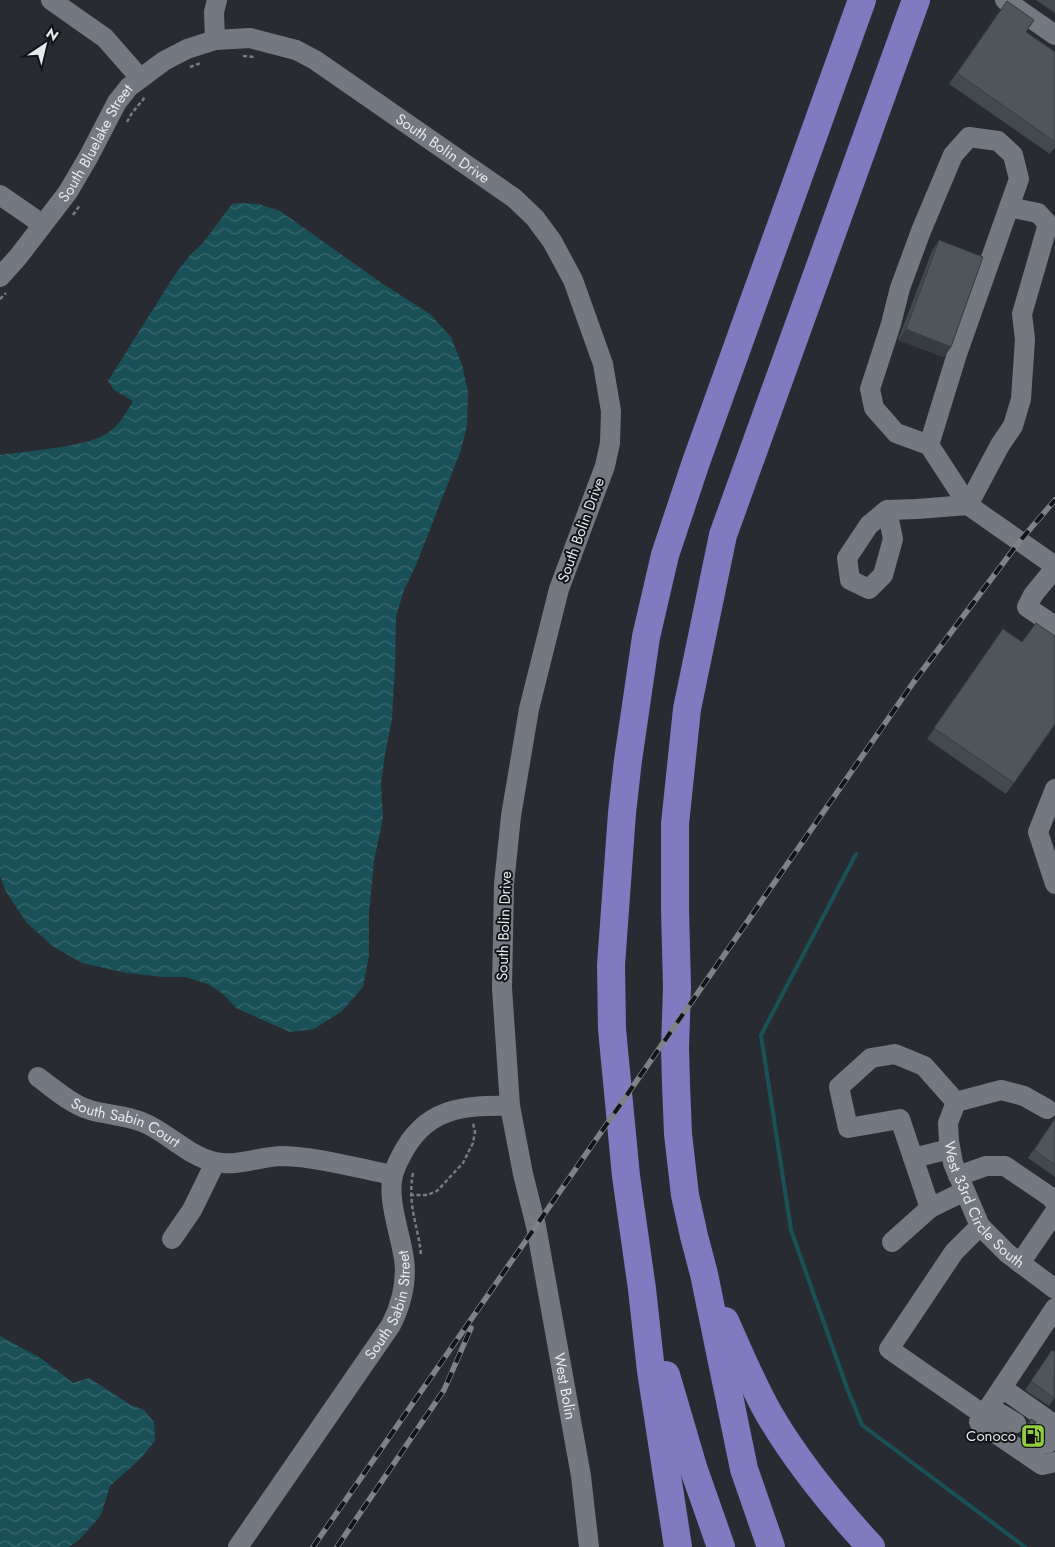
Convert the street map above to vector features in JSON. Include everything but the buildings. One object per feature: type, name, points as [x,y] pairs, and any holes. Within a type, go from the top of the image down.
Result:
[{"type":"highway","points":[[678,1547],[651,1371],[642,1289],[629,1203],[612,1029],[611,965],[622,812],[646,637],[665,555],[699,453],[862,0]]},
{"type":"highway","points":[[772,1547],[744,1469],[704,1274],[685,1195],[678,1134],[675,1048],[678,987],[675,909],[675,824],[693,677],[723,535],[916,0]]},
{"type":"highway","points":[[704,1274],[746,1367],[777,1426],[807,1471],[871,1547]]},
{"type":"highway","points":[[642,1289],[693,1468],[721,1547]]},
{"type":"street","points":[[51,0],[105,38],[144,86]]},
{"type":"street","points":[[215,40],[214,12],[217,0]]},
{"type":"street","points":[[1005,0],[1055,35]]},
{"type":"street","name":"South Bolin Drive","points":[[215,40],[250,38],[296,50],[313,58],[514,198],[535,218],[552,241],[572,280],[603,364],[611,411],[610,443],[605,466],[560,589],[529,709],[511,816],[504,884],[502,988],[510,1106],[523,1174],[536,1226]]},
{"type":"street","name":"South Bluelake Street","points":[[4,285],[18,257],[68,192],[117,102],[129,87],[144,86],[164,61],[187,49],[215,40]]},
{"type":"street","points":[[929,446],[957,354],[1019,179],[1013,155],[998,141],[969,137],[953,155],[921,231],[900,288],[891,324],[870,389],[874,408],[896,433],[929,446],[968,505],[1055,567],[1032,595],[1027,607],[1055,626]]},
{"type":"street","points":[[0,194],[42,224]]},
{"type":"street","points":[[968,505],[1000,445],[1013,426],[1021,399],[1025,339],[1022,314],[1048,224],[1038,213],[1009,207]]},
{"type":"street","points":[[887,510],[968,505]]},
{"type":"street","points":[[1055,789],[1038,832],[1055,884]]},
{"type":"street","points":[[930,1208],[900,1119],[848,1128],[839,1087],[871,1058],[895,1054],[924,1066],[956,1102],[1001,1090],[1024,1096],[1047,1109]]},
{"type":"street","name":"South Sabin Court","points":[[38,1077],[80,1106],[89,1110],[124,1116],[142,1122],[198,1156],[215,1162],[237,1162],[281,1156],[392,1175]]},
{"type":"street","name":"West 33rd Circle South","points":[[956,1102],[948,1123],[950,1149],[961,1183],[980,1226],[1007,1253],[1055,1289]]},
{"type":"street","name":"South Sabin Street","points":[[238,1547],[392,1325],[402,1293],[404,1260],[392,1199],[392,1175],[406,1145],[414,1134],[443,1112],[462,1108],[510,1106]]},
{"type":"street","points":[[913,1158],[950,1149]]},
{"type":"street","points":[[172,1239],[192,1210],[215,1162]]},
{"type":"street","points":[[892,1242],[930,1208],[986,1166],[1005,1166],[1052,1198],[1055,1203]]},
{"type":"street","points":[[1020,1263],[1055,1212]]},
{"type":"street","name":"West Bolin","points":[[536,1226],[581,1476],[589,1547]]},
{"type":"street","points":[[980,1226],[954,1252],[889,1349],[987,1411],[1039,1435]]},
{"type":"street","points":[[1055,1308],[1048,1333],[1002,1388],[979,1422],[1042,1464],[1055,1462]]},
{"type":"street","points":[[1002,1388],[1039,1435]]},
{"type":"path","points":[[236,55],[264,59]]},
{"type":"path","points":[[189,68],[205,62]]},
{"type":"path","points":[[127,122],[142,100],[144,86]]},
{"type":"path","points":[[68,221],[84,199]]},
{"type":"path","points":[[0,299],[4,285]]},
{"type":"path","points":[[464,1123],[478,1121]]},
{"type":"path","points":[[410,1195],[427,1195],[437,1191],[463,1163],[473,1143],[475,1132],[473,1122]]},
{"type":"path","points":[[414,1165],[410,1195],[411,1208],[420,1243],[422,1260]]},
{"type":"water","points":[[232,204],[258,204],[280,211],[383,284],[430,314],[451,337],[462,365],[468,391],[467,426],[461,450],[416,565],[404,590],[396,616],[392,719],[381,784],[383,818],[374,861],[369,912],[369,955],[363,987],[342,1011],[314,1029],[290,1032],[236,1008],[223,994],[208,984],[185,977],[163,977],[127,973],[82,963],[54,947],[27,923],[6,892],[0,876],[0,455],[85,442],[106,434],[115,427],[133,401],[114,390],[108,381],[174,276],[190,255],[203,243]]},
{"type":"water","points":[[0,1336],[42,1359],[73,1383],[89,1378],[131,1405],[144,1410],[154,1422],[155,1441],[140,1459],[110,1486],[101,1515],[79,1540],[69,1547],[0,1547]]},
{"type":"waterway","points":[[856,854],[761,1035],[791,1230],[862,1425],[1025,1547]]},
{"type":"railway","points":[[313,1547],[913,683],[1019,542],[1055,500]]},
{"type":"railway","points":[[337,1547],[444,1390],[471,1328]]},
{"type":"place","name":"Conoco","points":[[1033,1436]]}]
